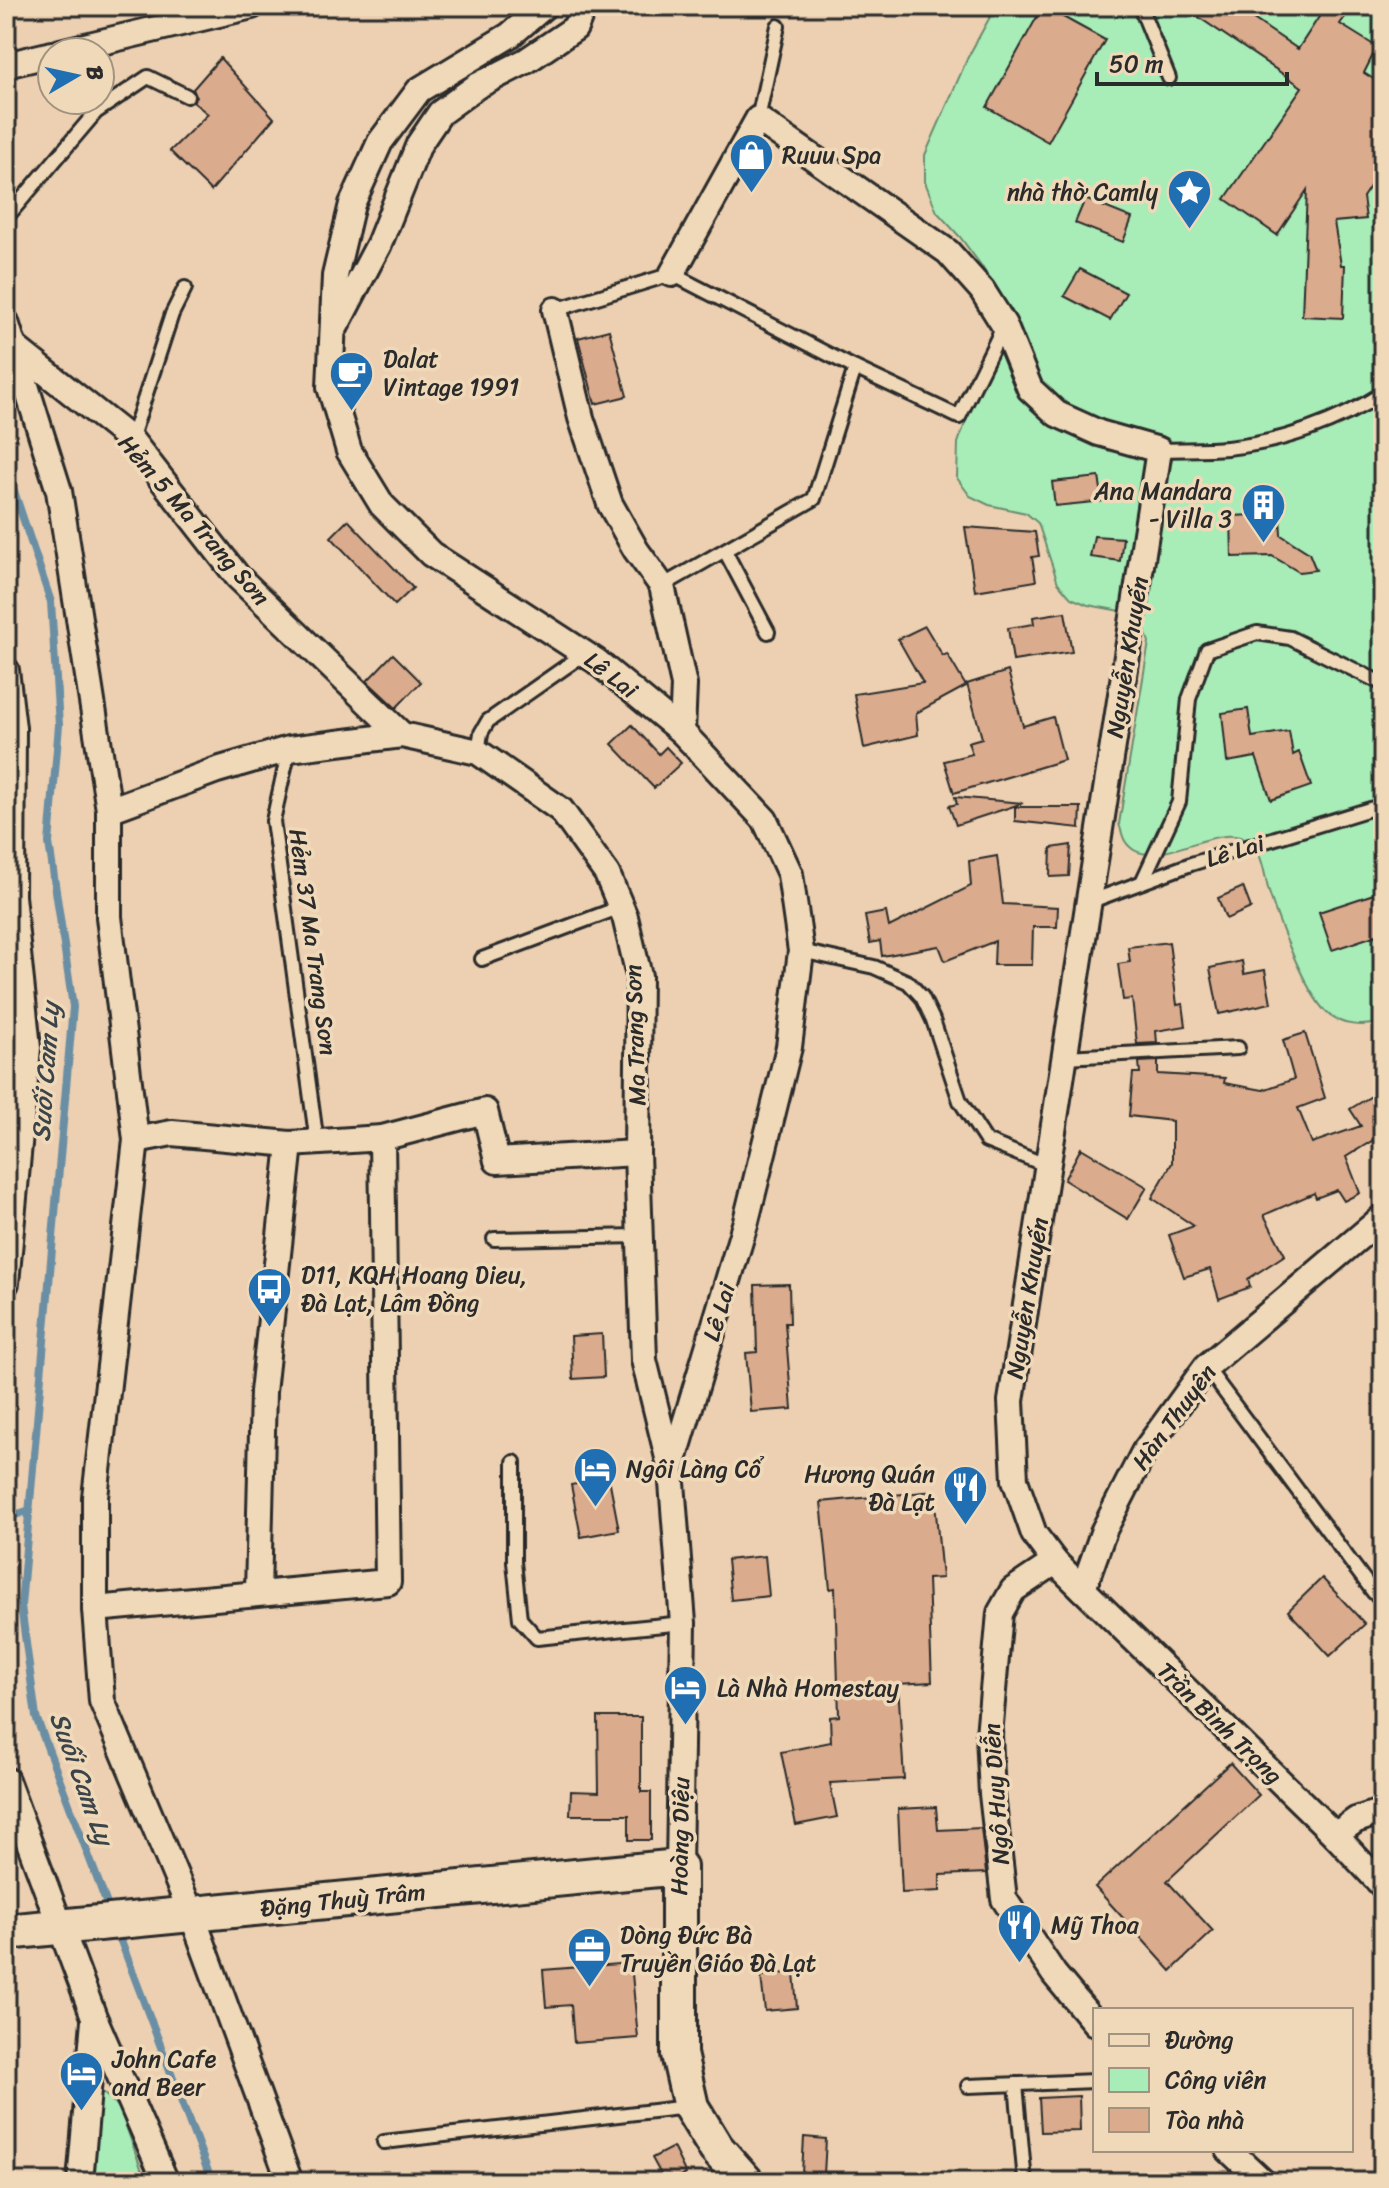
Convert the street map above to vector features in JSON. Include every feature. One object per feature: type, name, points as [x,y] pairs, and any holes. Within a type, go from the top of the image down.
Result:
[{"type":"street","points":[[116,39],[252,6]]},
{"type":"street","name":"Lê Lai","points":[[544,6],[510,35],[419,90],[380,142],[352,204],[335,276],[330,387],[349,451],[382,505],[431,554],[584,654],[682,732],[765,820],[790,874],[801,951],[789,1047],[746,1221],[671,1470]]},
{"type":"street","points":[[331,335],[379,244],[419,144],[440,113],[477,86],[526,61],[575,28],[584,6]]},
{"type":"street","points":[[6,65],[36,58]]},
{"type":"street","points":[[672,274],[758,119],[948,252],[982,290],[1004,325],[1030,389],[1057,414],[1099,433],[1159,450]]},
{"type":"street","points":[[555,310],[581,418],[610,504],[636,550],[662,586],[684,685],[682,732]]},
{"type":"street","points":[[6,322],[59,491],[109,810],[109,917],[136,1140],[95,1497],[95,1609],[102,1701],[192,1915],[290,2182]]},
{"type":"street","name":"Hẻm 5 Ma Trang Sơn","points":[[13,346],[131,440],[238,577],[402,735]]},
{"type":"street","name":"Nguyễn Khuyến","points":[[1055,1562],[1034,1534],[1015,1480],[1011,1401],[1159,450]]},
{"type":"street","points":[[6,670],[13,728],[12,896],[28,1048],[6,1283]]},
{"type":"street","name":"Ma Trang Sơn","points":[[109,810],[217,770],[289,749],[402,735],[478,752],[561,810],[607,874],[621,907],[639,976],[637,1153],[644,1360],[671,1470]]},
{"type":"street","points":[[136,1140],[172,1133],[290,1144],[382,1138],[485,1111],[497,1161],[637,1153]]},
{"type":"street","points":[[95,1609],[388,1582],[382,1138]]},
{"type":"street","points":[[258,1593],[263,1392],[290,1144]]},
{"type":"street","name":"Hàn Thuyên","points":[[1083,1589],[1104,1530],[1144,1452],[1206,1367],[1383,1217]]},
{"type":"street","name":"Hoàng Diệu","points":[[671,1470],[683,1623],[679,2054],[691,2107],[716,2148],[746,2182]]},
{"type":"street","name":"Trần Bình Trọng","points":[[1055,1562],[1335,1835],[1383,1886]]},
{"type":"street","name":"Ngô Huy Diễn","points":[[1055,1562],[1013,1590],[1000,1613],[989,1735],[992,1794],[1004,1899],[1054,1974],[1093,2021]]},
{"type":"street","points":[[6,1780],[94,2017],[166,2182]]},
{"type":"street","points":[[1335,1835],[1356,1820],[1383,1811]]},
{"type":"street","name":"Đặng Thuỳ Trâm","points":[[6,1932],[679,1867]]},
{"type":"street","points":[[80,2182],[94,2017]]},
{"type":"street","points":[[1231,2152],[1263,2182]]},
{"type":"lane","points":[[1140,6],[1169,78]]},
{"type":"lane","points":[[758,119],[778,26]]},
{"type":"lane","points":[[6,218],[96,112],[148,77],[187,96]]},
{"type":"lane","points":[[555,310],[672,274],[855,368],[959,417],[1004,325]]},
{"type":"lane","points":[[131,440],[172,314],[185,288]]},
{"type":"lane","points":[[662,586],[814,499],[855,368]]},
{"type":"lane","points":[[1159,450],[1229,448],[1291,435],[1362,407],[1383,393]]},
{"type":"lane","points":[[725,551],[768,632]]},
{"type":"lane","points":[[1142,882],[1179,802],[1189,699],[1207,650],[1257,633],[1290,638],[1383,684]]},
{"type":"lane","points":[[478,752],[481,733],[488,721],[584,654]]},
{"type":"lane","name":"Hẻm 37 Ma Trang Sơn","points":[[289,749],[273,821],[317,1143]]},
{"type":"lane","name":"Lê Lai","points":[[1089,902],[1191,864],[1383,805]]},
{"type":"lane","points":[[482,959],[621,907]]},
{"type":"lane","points":[[801,951],[874,967],[908,982],[922,997],[933,1020],[960,1101],[986,1141],[1048,1166]]},
{"type":"lane","points":[[1065,1057],[1238,1048]]},
{"type":"lane","points":[[494,1239],[639,1236]]},
{"type":"lane","points":[[1206,1367],[1374,1593]]},
{"type":"lane","points":[[514,1462],[514,1562],[520,1619],[537,1638],[683,1623]]},
{"type":"lane","points":[[968,2086],[1093,2081]]},
{"type":"lane","points":[[1016,2084],[1025,2182]]},
{"type":"lane","points":[[384,2142],[691,2107]]},
{"type":"green space","points":[[996,6],[1383,6],[1383,1022],[1368,1025],[1345,1023],[1331,1016],[1317,1001],[1286,939],[1258,853],[1246,840],[1230,836],[1212,838],[1154,854],[1137,852],[1125,841],[1119,824],[1149,642],[1142,622],[1126,612],[1088,605],[1071,598],[1058,583],[1038,523],[1026,513],[989,505],[970,496],[957,478],[958,443],[988,359],[996,310],[986,272],[937,212],[925,182],[925,155],[968,57]]},
{"type":"green space","points":[[93,2084],[119,2107],[146,2182],[88,2182]]},
{"type":"building","points":[[1043,6],[1105,40],[1048,142],[987,107]]},
{"type":"building","points":[[1182,6],[1234,6],[1298,49],[1326,6],[1353,6],[1340,24],[1377,47],[1364,73],[1383,85],[1383,167],[1363,197],[1366,219],[1334,222],[1341,265],[1345,265],[1343,318],[1302,316],[1307,190],[1277,235],[1225,199],[1302,87]]},
{"type":"building","points":[[220,58],[274,118],[211,191],[170,151],[208,114],[193,102],[196,96],[193,89]]},
{"type":"building","points":[[1085,199],[1132,218],[1123,242],[1075,223]]},
{"type":"building","points":[[1080,269],[1126,293],[1110,320],[1064,296]]},
{"type":"building","points":[[609,330],[627,396],[595,404],[578,338]]},
{"type":"building","points":[[1099,477],[1103,501],[1055,506],[1052,482]]},
{"type":"building","name":"Ana Mandara - Villa 3","points":[[1280,514],[1281,535],[1309,553],[1316,570],[1299,572],[1272,556],[1232,557],[1231,516]]},
{"type":"building","points":[[348,520],[413,588],[395,605],[331,537]]},
{"type":"building","points":[[965,527],[1035,532],[1039,556],[1032,557],[1036,581],[975,591]]},
{"type":"building","points":[[1094,536],[1123,538],[1120,561],[1090,557]]},
{"type":"building","points":[[1065,612],[1072,652],[1013,661],[1008,628],[1034,624],[1033,617]]},
{"type":"building","points":[[925,626],[966,686],[916,713],[918,735],[864,748],[854,694],[923,683],[898,639]]},
{"type":"building","points":[[393,654],[421,682],[396,708],[367,681]]},
{"type":"building","points":[[1008,671],[1023,726],[1053,717],[1064,760],[954,793],[944,761],[972,754],[968,742],[982,738],[967,684]]},
{"type":"building","points":[[1248,709],[1252,737],[1289,731],[1293,755],[1299,752],[1311,786],[1271,800],[1256,757],[1227,762],[1222,713]]},
{"type":"building","points":[[632,725],[659,754],[666,747],[681,763],[654,788],[612,744]]},
{"type":"building","points":[[955,797],[1023,803],[956,825],[949,806],[957,804]]},
{"type":"building","points":[[1015,807],[1081,807],[1080,828],[1015,821]]},
{"type":"building","points":[[1071,845],[1069,876],[1050,877],[1051,848]]},
{"type":"building","points":[[997,856],[1003,904],[1058,907],[1057,927],[1033,927],[1032,965],[994,965],[995,941],[945,961],[939,946],[882,956],[880,941],[870,943],[865,916],[886,912],[889,927],[971,886],[969,861]]},
{"type":"building","points":[[1243,887],[1251,908],[1226,919],[1218,898]]},
{"type":"building","points":[[1383,891],[1383,933],[1332,950],[1319,912]]},
{"type":"building","points":[[1169,942],[1177,1005],[1183,1004],[1186,1026],[1156,1031],[1157,1043],[1137,1044],[1132,999],[1123,1000],[1118,964],[1130,962],[1128,947]]},
{"type":"building","points":[[1242,961],[1244,974],[1265,970],[1271,1003],[1219,1014],[1210,968]]},
{"type":"building","points":[[1305,1033],[1325,1098],[1298,1108],[1312,1143],[1361,1126],[1350,1109],[1383,1089],[1383,1134],[1346,1157],[1360,1193],[1344,1201],[1337,1190],[1316,1198],[1314,1193],[1264,1215],[1285,1255],[1248,1279],[1250,1287],[1219,1299],[1210,1269],[1184,1277],[1169,1235],[1194,1226],[1152,1198],[1172,1163],[1172,1121],[1129,1116],[1133,1073],[1140,1073],[1139,1062],[1158,1061],[1158,1074],[1225,1078],[1224,1083],[1263,1090],[1294,1079],[1283,1040]]},
{"type":"building","points":[[1081,1148],[1147,1187],[1128,1219],[1064,1180]]},
{"type":"building","points":[[789,1284],[790,1323],[785,1323],[792,1409],[751,1412],[746,1353],[757,1352],[755,1285]]},
{"type":"building","points":[[602,1334],[604,1377],[573,1379],[571,1336]]},
{"type":"building","name":"Ngôi Làng Cổ","points":[[609,1478],[619,1530],[581,1537],[571,1485]]},
{"type":"building","points":[[934,1491],[942,1578],[928,1579],[932,1682],[898,1684],[904,1779],[830,1783],[837,1817],[796,1825],[781,1752],[831,1742],[830,1717],[839,1716],[835,1588],[830,1589],[821,1502]]},
{"type":"building","points":[[765,1556],[769,1596],[731,1600],[727,1560]]},
{"type":"building","points":[[1322,1578],[1365,1624],[1330,1656],[1288,1611]]},
{"type":"building","points":[[598,1717],[641,1717],[641,1792],[651,1792],[651,1840],[629,1840],[629,1815],[570,1815],[571,1791],[599,1792]]},
{"type":"building","points":[[1230,1763],[1259,1795],[1167,1881],[1213,1931],[1171,1971],[1095,1887]]},
{"type":"building","points":[[936,1807],[938,1830],[981,1828],[986,1873],[940,1875],[940,1891],[902,1893],[898,1809]]},
{"type":"building","name":"Dòng Đức Bà Truyền Giáo Đà Lạt","points":[[631,1963],[638,2038],[574,2043],[571,2005],[546,2007],[543,1970]]},
{"type":"building","points":[[794,1972],[797,2008],[765,2011],[761,1976]]},
{"type":"building","points":[[1079,2096],[1080,2131],[1041,2132],[1039,2098]]},
{"type":"building","points":[[804,2137],[826,2139],[824,2174],[802,2173]]},
{"type":"building","points":[[673,2147],[686,2174],[665,2182],[652,2158]]},
{"type":"waterway","name":"Suối Cam Ly","points":[[6,467],[51,602],[59,725],[49,843],[73,1007],[21,1606],[36,1717],[111,1915]]},
{"type":"waterway","points":[[6,1518],[30,1510]]},
{"type":"waterway","name":"Suối Cam Ly","points":[[116,1928],[212,2182]]},
{"type":"place","name":"Ruuu Spa","points":[[751,194]]},
{"type":"place","name":"nhà thờ Camly","points":[[1189,231]]},
{"type":"place","name":"Dalat Vintage 1991","points":[[352,412]]},
{"type":"place","name":"Ana Mandara - Villa 3","points":[[1263,544]]},
{"type":"place","name":"D11, KQH Hoang Dieu, Đà Lạt, Lâm Đồng","points":[[270,1328]]},
{"type":"place","name":"Ngôi Làng Cổ","points":[[595,1508]]},
{"type":"place","name":"Hương Quán Đà Lạt","points":[[966,1527]]},
{"type":"place","name":"Là Nhà Homestay","points":[[686,1727]]},
{"type":"place","name":"Mỹ Thoa","points":[[1020,1964]]},
{"type":"place","name":"Dòng Đức Bà Truyền Giáo Đà Lạt","points":[[589,1988]]},
{"type":"place","name":"John Cafe and Beer","points":[[81,2112]]}]
